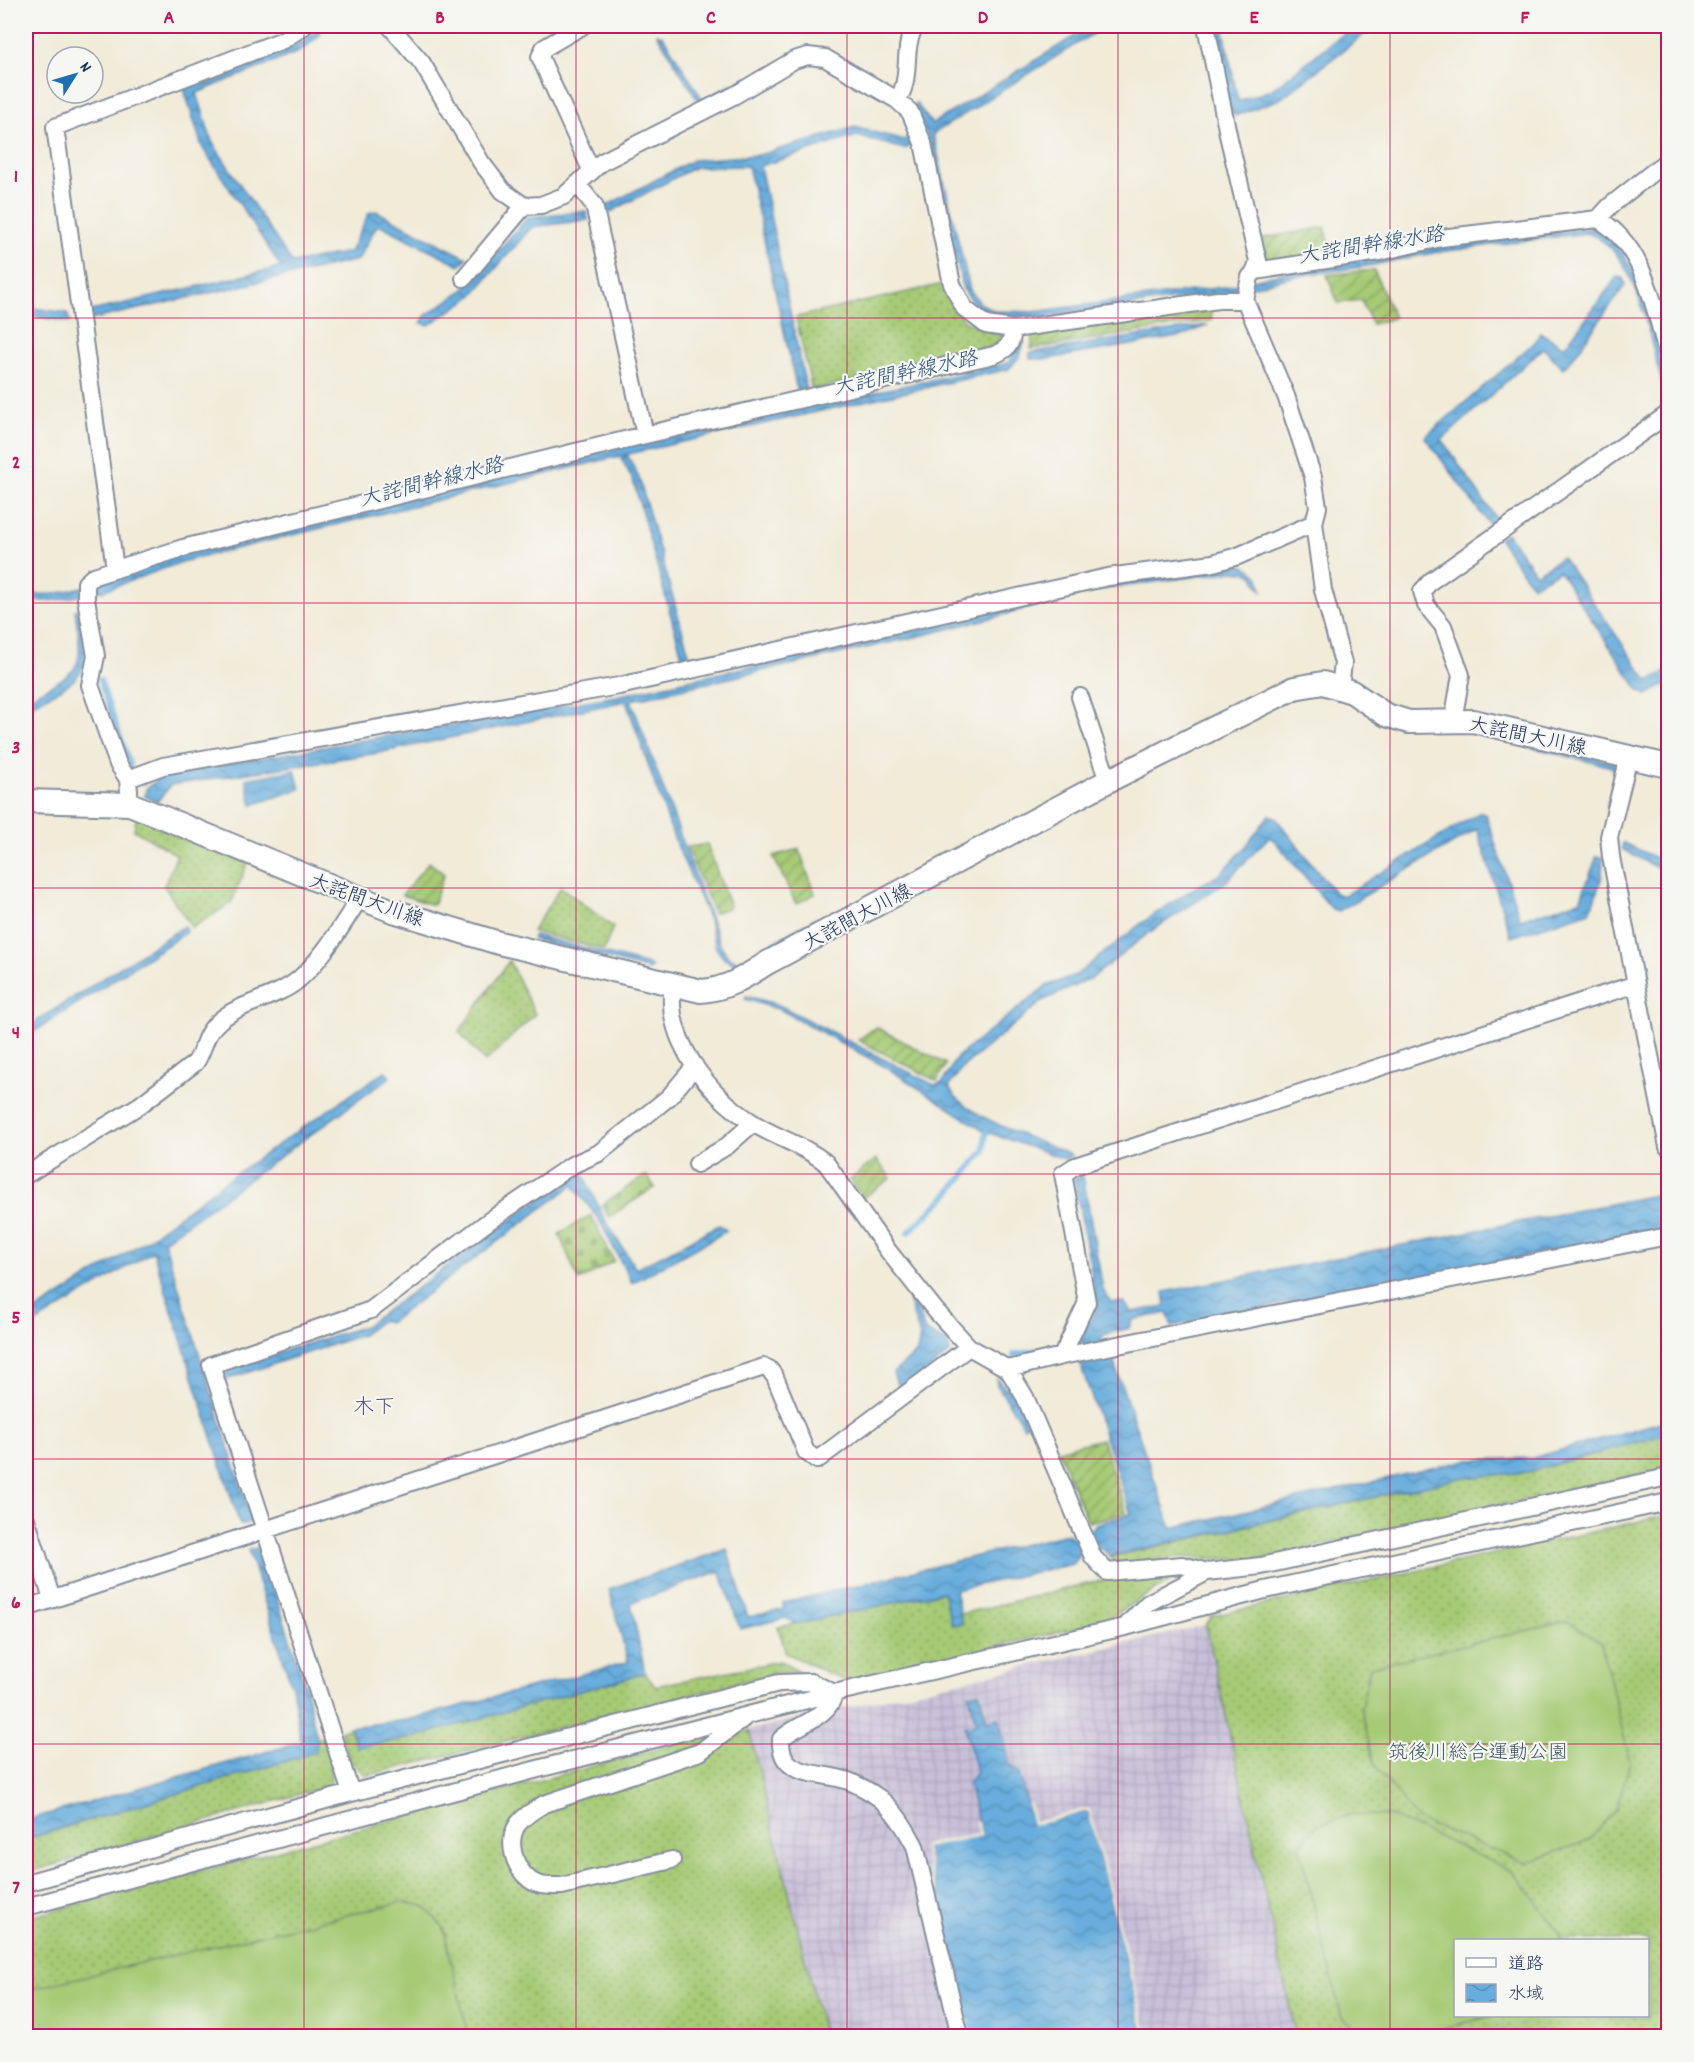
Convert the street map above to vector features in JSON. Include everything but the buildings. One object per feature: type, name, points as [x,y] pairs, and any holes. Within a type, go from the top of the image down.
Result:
[{"type":"main road","name":"大詫間大川線","points":[[26,801],[130,804],[359,899],[499,943],[674,986],[711,990],[721,989],[738,982],[767,963],[1108,781],[1294,688],[1323,683],[1352,692],[1386,715],[1409,722],[1473,721],[1668,766]]},
{"type":"street","points":[[115,569],[55,127],[283,40],[301,26]]},
{"type":"street","points":[[390,26],[422,63],[481,162],[503,191],[525,206],[541,205],[564,196],[591,170],[735,95],[794,60],[808,56],[825,58],[897,100],[910,112],[923,143],[952,284],[964,308],[986,325],[1012,329],[1218,300],[1249,286],[1441,238],[1598,219],[1612,227],[1627,244],[1648,284],[1668,355]]},
{"type":"street","points":[[582,26],[544,48],[540,57],[591,170]]},
{"type":"street","points":[[897,100],[904,91],[908,37],[915,26]]},
{"type":"street","points":[[1206,26],[1228,139],[1258,261],[1249,286],[1313,477],[1318,507],[1314,523],[1323,590],[1343,663],[1340,688]]},
{"type":"street","points":[[1598,219],[1610,206],[1668,160]]},
{"type":"street","points":[[578,185],[594,205],[645,435]]},
{"type":"street","points":[[464,278],[525,206]]},
{"type":"street","points":[[130,804],[128,779],[118,764],[90,686],[96,656],[86,591],[94,576],[183,548],[645,435],[994,355],[1006,350],[1012,342],[1012,329]]},
{"type":"street","points":[[1454,721],[1461,675],[1443,626],[1426,605],[1422,591],[1431,581],[1503,528],[1668,414]]},
{"type":"street","points":[[128,779],[163,766],[619,686],[1108,577],[1213,563],[1238,556],[1314,523]]},
{"type":"street","points":[[1080,697],[1108,781]]},
{"type":"street","points":[[1629,757],[1610,837],[1611,857],[1668,1147]]},
{"type":"street","points":[[26,1175],[140,1105],[195,1063],[201,1055],[210,1031],[225,1017],[297,980],[331,942],[359,899]]},
{"type":"street","points":[[1069,1354],[1087,1302],[1063,1174],[1075,1166],[1636,984]]},
{"type":"street","points":[[674,986],[670,1004],[676,1029],[694,1066],[718,1093],[753,1123],[814,1153],[826,1163],[889,1252],[936,1311],[969,1347],[1008,1369],[1025,1397],[1093,1557],[1107,1572],[1182,1565],[1207,1572]]},
{"type":"street","points":[[351,1793],[264,1532],[212,1365],[371,1310],[489,1221],[572,1164],[599,1153],[669,1097],[694,1066]]},
{"type":"street","points":[[697,1164],[727,1146],[753,1123]]},
{"type":"street","points":[[1008,1369],[1069,1354],[1668,1236]]},
{"type":"street","points":[[26,1608],[764,1367],[769,1369],[775,1377],[806,1452],[817,1460],[969,1347]]},
{"type":"street","points":[[1125,1627],[1148,1603],[1207,1572],[1261,1566],[1668,1477]]},
{"type":"street","points":[[26,1906],[534,1770],[834,1693],[1125,1627],[1261,1591],[1668,1502]]},
{"type":"street","points":[[26,1519],[52,1599]]},
{"type":"street","points":[[26,1883],[351,1793],[779,1683],[811,1682],[834,1693]]},
{"type":"street","points":[[834,1693],[833,1702],[823,1713],[792,1728],[781,1739],[780,1751],[786,1762],[800,1770],[850,1781],[880,1799],[903,1824],[915,1846],[960,2037]]},
{"type":"street","points":[[672,1860],[562,1886],[544,1886],[531,1881],[521,1871],[514,1857],[512,1840],[516,1826],[528,1813],[544,1804],[700,1752],[747,1716]]},
{"type":"shaded area","points":[[1206,1625],[1296,2036],[824,2036],[749,1730]]},
{"type":"green space","points":[[1325,227],[1332,252],[1267,262],[1263,238]]},
{"type":"green space","points":[[1374,270],[1394,318],[1372,324],[1361,300],[1338,303],[1327,275]]},
{"type":"green space","points":[[943,284],[964,321],[1003,335],[994,346],[812,390],[796,317]]},
{"type":"green space","points":[[1210,306],[1212,320],[1031,349],[1033,335]]},
{"type":"green space","points":[[137,814],[248,863],[231,903],[192,928],[164,886],[177,855],[134,830]]},
{"type":"green space","points":[[707,844],[730,907],[714,913],[687,847]]},
{"type":"green space","points":[[799,849],[815,894],[796,904],[773,856]]},
{"type":"green space","points":[[429,862],[444,874],[433,905],[402,895]]},
{"type":"green space","points":[[561,887],[613,927],[604,950],[532,931]]},
{"type":"green space","points":[[509,961],[535,1014],[485,1062],[459,1032]]},
{"type":"green space","points":[[876,1027],[946,1064],[937,1081],[858,1040]]},
{"type":"green space","points":[[876,1159],[891,1178],[863,1198],[850,1180]]},
{"type":"green space","points":[[646,1175],[655,1187],[609,1217],[602,1205]]},
{"type":"green space","points":[[591,1215],[614,1261],[579,1281],[559,1234]]},
{"type":"green space","points":[[1668,1434],[1668,1468],[1256,1560],[1179,1557],[1118,1565],[1110,1557],[1459,1478],[1527,1472]]},
{"type":"green space","points":[[1102,1439],[1126,1513],[1088,1522],[1058,1450]]},
{"type":"green space","name":"筑後川総合運動公園","points":[[1668,1515],[1668,2036],[1296,2036],[1206,1625],[1212,1616]]},
{"type":"green space","points":[[1182,1574],[1102,1622],[845,1681],[786,1653],[778,1627],[944,1592],[952,1625],[962,1623],[960,1614],[1103,1580]]},
{"type":"green space","points":[[1568,1621],[1601,1643],[1630,1762],[1617,1809],[1589,1840],[1526,1863],[1418,1820],[1374,1764],[1361,1708],[1370,1667]]},
{"type":"green space","points":[[780,1661],[800,1673],[777,1673],[366,1776],[350,1761],[340,1731],[350,1727],[357,1747],[411,1738],[645,1673],[655,1686]]},
{"type":"green space","points":[[749,1730],[824,2036],[26,2036],[26,1918],[683,1742]]},
{"type":"green space","points":[[323,1737],[331,1759],[331,1785],[26,1873],[26,1839],[316,1752],[317,1739]]},
{"type":"green space","points":[[1353,1814],[1391,1816],[1513,1871],[1560,1933],[1562,1939],[1454,1939],[1454,2017],[1486,2017],[1419,2036],[1365,2036],[1342,2018],[1299,1846],[1317,1825]]},
{"type":"green space","points":[[402,1902],[424,1906],[444,1928],[468,2036],[26,2036],[26,1990]]},
{"type":"water","points":[[1091,26],[1105,26],[933,134],[970,290],[980,303],[995,311],[1033,312],[1231,286],[1288,271],[1437,246],[1598,227],[1626,258],[1638,281],[1663,359],[1668,402],[1632,281],[1620,259],[1605,243],[1586,233],[1438,252],[1373,265],[1291,277],[1232,292],[1029,319],[994,318],[978,308],[963,289],[927,135],[913,105],[916,103],[932,124]]},
{"type":"water","points":[[1214,26],[1223,26],[1238,101],[1271,90],[1353,26],[1375,26],[1280,99],[1235,116],[1230,111]]},
{"type":"water","points":[[318,30],[321,34],[301,51],[197,93],[212,142],[292,263],[350,252],[369,213],[376,211],[467,258],[460,265],[380,225],[376,227],[358,260],[89,320],[87,312],[281,267],[202,147],[184,89],[298,44]]},
{"type":"water","points":[[657,34],[663,36],[703,100],[732,84],[734,89],[704,106],[699,102]]},
{"type":"water","points":[[855,127],[902,140],[910,138],[912,146],[904,149],[857,136],[760,166],[806,388],[797,391],[748,166],[695,167],[605,215],[602,208],[693,160],[759,155]]},
{"type":"water","points":[[586,211],[588,220],[532,227],[471,297],[429,325],[421,323],[426,315],[462,291],[528,217]]},
{"type":"water","points":[[1617,277],[1623,278],[1625,285],[1568,365],[1563,368],[1543,348],[1442,440],[1498,521],[1490,526],[1425,437],[1536,341],[1540,332],[1564,347]]},
{"type":"water","points":[[26,307],[67,313],[70,322],[26,315]]},
{"type":"water","points":[[1208,325],[1183,336],[1048,359],[1030,359],[1030,353]]},
{"type":"water","points":[[1018,341],[1024,342],[1020,356],[1009,369],[624,455],[185,561],[105,590],[59,600],[26,602],[26,595],[55,594],[105,581],[183,553],[627,446],[1008,363]]},
{"type":"water","points":[[628,456],[639,478],[691,661],[684,663],[633,480],[621,458]]},
{"type":"water","points":[[1507,533],[1536,574],[1562,557],[1648,681],[1668,671],[1668,683],[1646,695],[1638,689],[1559,571],[1532,586],[1499,539]]},
{"type":"water","points":[[1241,565],[1257,574],[1262,591],[1253,575],[1234,571],[1104,589],[924,635],[631,700],[720,944],[728,957],[737,961],[751,956],[752,959],[741,966],[724,959],[716,948],[709,920],[674,838],[626,701],[378,753],[171,785],[157,802],[145,796],[146,789],[163,775],[616,696],[922,629],[1107,584]]},
{"type":"water","points":[[81,609],[85,650],[80,673],[72,681],[26,708],[26,699],[68,675],[75,668],[79,647],[75,610]]},
{"type":"water","points":[[1526,742],[1617,763],[1621,768],[1612,809],[1607,807],[1615,773],[1612,767],[1525,746]]},
{"type":"water","points":[[295,770],[300,789],[252,805],[246,779]]},
{"type":"water","points":[[1480,812],[1486,815],[1520,919],[1580,901],[1597,856],[1603,858],[1602,876],[1591,911],[1511,937],[1477,829],[1339,911],[1332,909],[1273,839],[1268,838],[1226,882],[1150,932],[1092,978],[1044,1000],[964,1066],[949,1086],[956,1097],[985,1118],[1072,1155],[1065,1159],[986,1132],[889,1069],[781,1010],[745,999],[746,996],[777,1004],[934,1085],[942,1083],[957,1057],[1046,986],[1076,975],[1143,922],[1194,888],[1219,875],[1243,850],[1269,815],[1275,817],[1335,893],[1343,896]]},
{"type":"water","points":[[1623,843],[1668,863],[1668,874],[1622,849]]},
{"type":"water","points":[[815,919],[816,926],[770,951],[766,946]]},
{"type":"water","points":[[184,926],[187,932],[26,1037],[26,1028]]},
{"type":"water","points":[[534,935],[652,966],[649,970],[532,939]]},
{"type":"water","points":[[385,1071],[390,1077],[164,1241],[252,1522],[240,1525],[153,1251],[26,1329],[26,1317],[147,1240],[221,1184]]},
{"type":"water","points":[[581,1169],[604,1218],[636,1269],[719,1225],[727,1231],[632,1283],[599,1220],[573,1185],[389,1323],[382,1320],[362,1335],[225,1380],[221,1370],[365,1326]]},
{"type":"water","points":[[1083,1176],[1103,1290],[1111,1302],[1124,1302],[1131,1312],[1166,1306],[1164,1292],[1660,1194],[1668,1197],[1668,1228],[1172,1326],[1167,1313],[1132,1320],[1129,1328],[1106,1334],[1101,1340],[1111,1354],[1171,1528],[1467,1460],[1533,1458],[1668,1420],[1668,1434],[1527,1472],[1459,1478],[1110,1556],[1101,1548],[1080,1554],[1073,1564],[955,1590],[962,1623],[952,1625],[943,1592],[796,1624],[786,1618],[740,1629],[720,1571],[631,1603],[645,1673],[411,1738],[357,1747],[350,1727],[407,1720],[628,1662],[609,1589],[727,1549],[748,1617],[784,1609],[783,1603],[1067,1534],[1075,1538],[1090,1532],[1096,1524],[1131,1514],[1079,1360],[1086,1358],[1080,1337],[1098,1307],[1074,1179]]},
{"type":"water","points":[[904,1286],[912,1296],[925,1331],[948,1342],[950,1353],[906,1386],[897,1384],[893,1373],[917,1352],[920,1336]]},
{"type":"water","points":[[996,1378],[1015,1396],[1028,1424],[1024,1427],[997,1385]]},
{"type":"water","points":[[260,1547],[305,1685],[317,1739],[316,1752],[26,1839],[26,1820],[301,1742],[292,1687],[248,1550]]},
{"type":"water","points":[[979,1692],[987,1721],[999,1718],[1010,1766],[1019,1773],[1032,1825],[1088,1811],[1145,2036],[972,2036],[926,1847],[982,1836],[968,1784],[976,1772],[965,1727],[976,1724],[969,1694]]},
{"type":"pier","points":[[1030,1803],[1034,1822],[1090,1809],[1148,2036],[1145,2036],[1088,1811],[1032,1826],[1027,1804]]},
{"type":"pier","points":[[975,1822],[978,1822],[982,1836],[926,1848],[972,2036],[969,2036],[923,1847],[925,1844],[978,1834]]},
{"type":"waterway","points":[[100,680],[130,766]]},
{"type":"waterway","points":[[909,1232],[948,1194],[984,1151],[986,1132]]},
{"type":"waterway","points":[[1014,1355],[1052,1347]]},
{"type":"district","name":"木下","points":[[374,1406]]},
{"type":"water label","name":"大詫間幹線水路","points":[[1371,244]]},
{"type":"water label","name":"大詫間幹線水路","points":[[905,372]]},
{"type":"water label","name":"大詫間幹線水路","points":[[431,481]]}]
